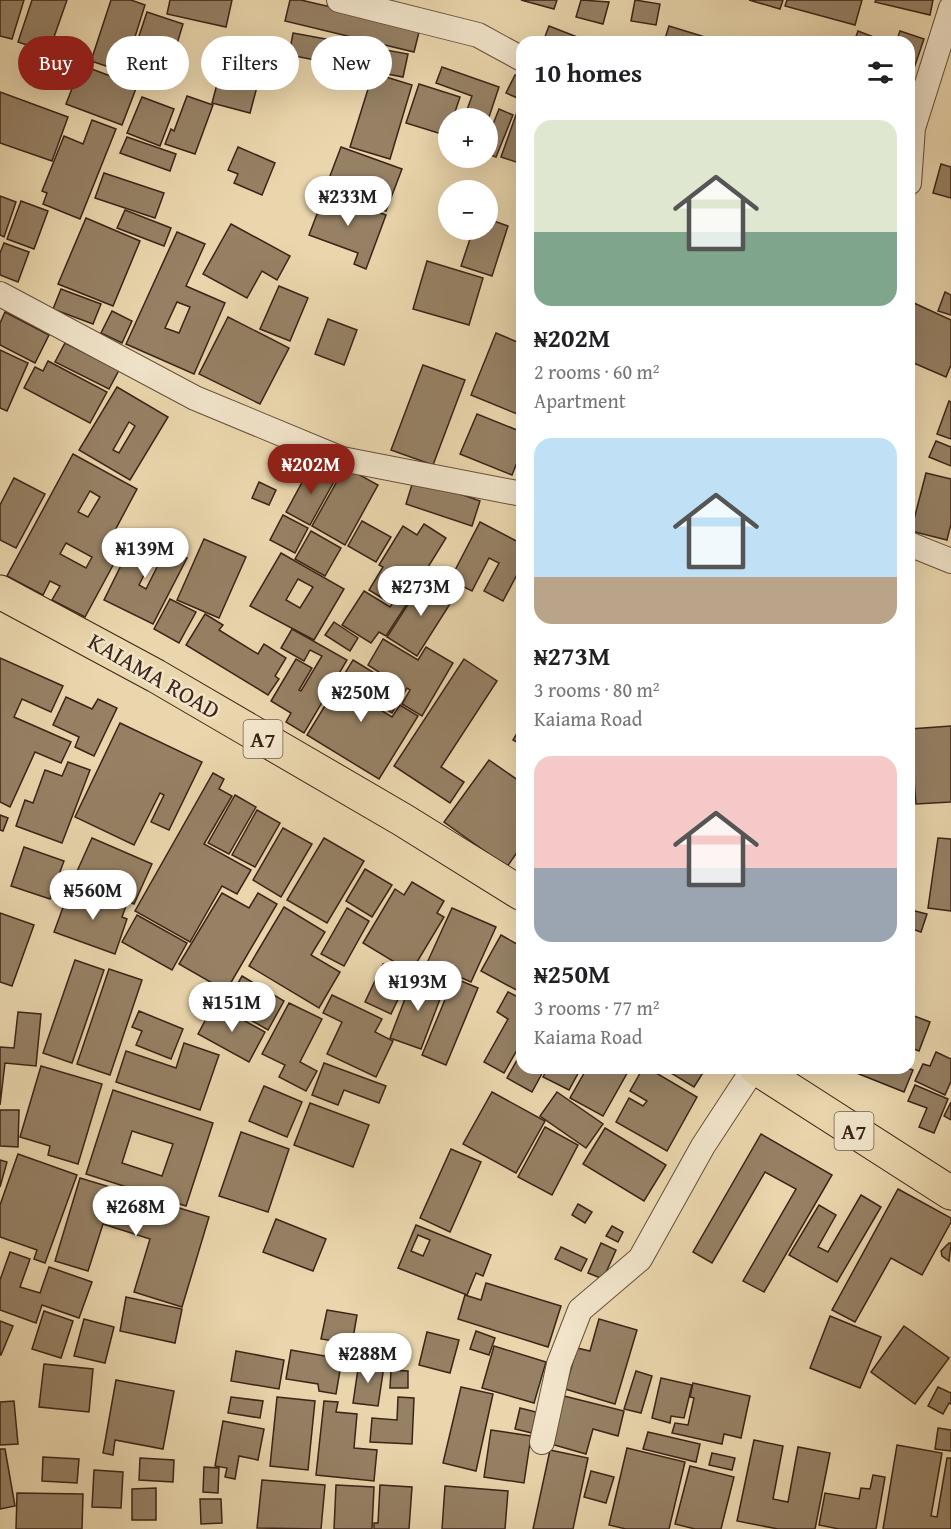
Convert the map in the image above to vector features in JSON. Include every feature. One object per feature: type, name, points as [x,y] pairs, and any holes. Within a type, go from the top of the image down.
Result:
[{"type":"highway","name":"KAIAMA ROAD","points":[[0,592],[156,676],[403,820],[516,890]]},
{"type":"highway","name":"KAIAMA ROAD","points":[[0,616],[217,733],[516,913]]},
{"type":"highway","name":"A7","points":[[764,1074],[951,1193]]},
{"type":"highway","name":"A7","points":[[802,1074],[951,1170]]},
{"type":"street","points":[[339,0],[478,35],[516,56]]},
{"type":"street","points":[[915,122],[951,8]]},
{"type":"street","points":[[0,294],[195,398],[342,459],[516,493]]},
{"type":"street","points":[[915,546],[951,561]]},
{"type":"street","points":[[542,1442],[559,1364],[580,1310],[640,1259],[703,1146],[751,1074]]},
{"type":"building","points":[[0,0],[24,0],[12,39],[0,36]]},
{"type":"building","points":[[32,0],[67,0],[54,36],[20,36]]},
{"type":"building","points":[[111,0],[131,0],[145,5],[135,36],[106,36],[106,66],[94,62],[94,52]]},
{"type":"building","points":[[170,0],[232,0],[226,27],[167,14]]},
{"type":"building","points":[[290,0],[301,0],[420,28],[414,52],[392,47],[392,36],[347,36],[285,21]]},
{"type":"building","points":[[521,0],[557,0],[554,9]]},
{"type":"building","points":[[581,0],[609,2],[603,24],[576,17]]},
{"type":"building","points":[[635,0],[660,4],[656,25],[631,21]]},
{"type":"building","points":[[749,0],[783,0],[780,9]]},
{"type":"building","points":[[787,0],[862,0],[855,25],[785,6]]},
{"type":"building","points":[[876,0],[933,0],[930,15],[875,2]]},
{"type":"building","points":[[147,12],[183,24],[179,36],[139,36]]},
{"type":"building","points":[[549,26],[575,36],[545,36]]},
{"type":"building","points":[[669,26],[702,36],[666,36]]},
{"type":"building","points":[[858,31],[871,36],[856,36]]},
{"type":"building","points":[[900,31],[915,36],[898,36]]},
{"type":"building","points":[[293,33],[311,36],[311,59],[299,57],[299,36],[292,36]]},
{"type":"building","points":[[915,36],[924,39],[915,65]]},
{"type":"building","points":[[392,51],[408,54],[403,77],[392,75]]},
{"type":"building","points":[[442,67],[499,87],[492,108],[468,108],[472,96],[436,83]]},
{"type":"building","points":[[94,70],[106,74],[106,90],[135,90],[122,125],[66,104],[71,90],[94,90]]},
{"type":"building","points":[[515,75],[516,75],[516,97],[506,93]]},
{"type":"building","points":[[392,79],[412,85],[390,159],[350,147],[368,90],[392,90]]},
{"type":"building","points":[[419,84],[460,97],[456,108],[438,108],[438,133],[406,123]]},
{"type":"building","points":[[215,90],[256,90],[250,113],[212,103]]},
{"type":"building","points":[[0,92],[68,117],[52,161],[0,143]]},
{"type":"building","points":[[187,96],[213,105],[195,154],[165,144],[171,129],[174,131]]},
{"type":"building","points":[[142,97],[174,109],[160,146],[127,133]]},
{"type":"building","points":[[499,109],[513,115],[498,152]]},
{"type":"building","points":[[516,115],[516,162],[501,157]]},
{"type":"building","points":[[92,120],[116,129],[80,219],[43,204],[47,193],[42,191],[64,136],[83,144]]},
{"type":"building","points":[[127,137],[176,154],[170,171],[120,153]]},
{"type":"building","points":[[238,147],[275,163],[262,195],[234,183],[238,174],[228,170]]},
{"type":"building","points":[[341,147],[402,169],[386,211],[325,189]]},
{"type":"building","points":[[941,164],[951,167],[951,198],[933,193]]},
{"type":"building","points":[[104,173],[164,193],[155,218],[95,198]]},
{"type":"building","points":[[325,193],[386,215],[366,269],[354,264],[358,253],[309,235]]},
{"type":"building","points":[[0,196],[16,202],[4,237],[0,235]]},
{"type":"building","points":[[21,201],[48,211],[34,249],[7,239]]},
{"type":"building","points":[[125,210],[171,228],[164,246],[117,228]]},
{"type":"building","points":[[86,218],[140,241],[113,306],[58,284]]},
{"type":"building","points":[[498,222],[508,226],[492,276],[461,266],[470,240],[498,240]]},
{"type":"building","points":[[231,224],[290,256],[277,280],[262,271],[247,298],[203,274]]},
{"type":"building","points":[[177,232],[205,244],[186,286],[225,303],[194,374],[126,344]],"holes":[[[177,302],[190,307],[179,333],[165,328]]]},
{"type":"building","points":[[4,243],[29,252],[18,282],[0,275],[0,253]]},
{"type":"building","points":[[427,261],[483,278],[469,325],[413,309]]},
{"type":"building","points":[[279,286],[308,298],[290,341],[260,329]]},
{"type":"building","points":[[61,289],[101,304],[93,324],[53,309]]},
{"type":"building","points":[[945,292],[951,295],[951,315],[938,311]]},
{"type":"building","points":[[915,303],[951,320],[951,365],[946,377],[915,364]]},
{"type":"building","points":[[112,311],[132,321],[122,343],[101,333]]},
{"type":"building","points":[[5,312],[49,335],[35,363],[0,345],[0,323]]},
{"type":"building","points":[[228,317],[289,348],[260,404],[199,374]]},
{"type":"building","points":[[328,319],[357,330],[344,365],[315,354]]},
{"type":"building","points":[[496,333],[516,341],[516,414],[471,395]]},
{"type":"building","points":[[65,343],[119,370],[109,389],[55,362]]},
{"type":"building","points":[[0,350],[28,363],[7,411],[0,408]]},
{"type":"building","points":[[48,361],[107,392],[90,423],[24,388],[35,367],[43,371]]},
{"type":"building","points":[[423,365],[465,380],[433,465],[391,450]]},
{"type":"building","points":[[117,387],[168,417],[130,480],[79,450]],"holes":[[[129,422],[135,426],[119,453],[113,450]]]},
{"type":"building","points":[[949,401],[951,402],[951,439],[937,434]]},
{"type":"building","points":[[477,414],[516,430],[516,465],[512,475],[460,454]]},
{"type":"building","points":[[936,441],[951,447],[951,466],[929,457]]},
{"type":"building","points":[[73,454],[137,489],[112,536],[125,543],[85,617],[52,600],[60,586],[50,581],[43,595],[7,576]],"holes":[[[90,491],[100,497],[88,517],[78,512]],[[66,543],[92,557],[86,568],[60,554]]]},
{"type":"building","points":[[312,464],[336,478],[310,525],[286,512]]},
{"type":"building","points":[[345,467],[378,485],[345,545],[312,526]]},
{"type":"building","points":[[926,473],[951,479],[951,524],[947,540],[915,532],[915,516]]},
{"type":"building","points":[[14,478],[45,494],[16,548],[0,540],[0,505]]},
{"type":"building","points":[[414,478],[480,501],[472,526],[406,504]]},
{"type":"building","points":[[259,482],[276,490],[269,505],[252,498]]},
{"type":"building","points":[[283,515],[308,528],[295,553],[270,540]]},
{"type":"building","points":[[362,521],[391,537],[376,562],[348,546]]},
{"type":"building","points":[[480,522],[516,541],[516,576],[503,601],[484,591],[499,563],[489,558],[472,591],[450,580]]},
{"type":"building","points":[[424,524],[446,538],[412,593],[401,586],[390,603],[369,590],[383,567],[379,565],[403,526],[417,535]]},
{"type":"building","points":[[311,531],[341,548],[325,576],[295,559]]},
{"type":"building","points":[[137,533],[187,558],[153,624],[104,600]],"holes":[[[152,559],[159,563],[146,589],[139,585]]]},
{"type":"building","points":[[204,539],[246,557],[219,618],[177,600]]},
{"type":"building","points":[[281,553],[344,589],[314,640],[250,606]],"holes":[[[298,579],[313,587],[300,608],[286,600]]]},
{"type":"building","points":[[425,578],[455,596],[417,656],[387,637]]},
{"type":"building","points":[[364,591],[390,607],[400,593],[410,599],[386,636],[379,632],[371,643],[342,625]]},
{"type":"building","points":[[170,599],[196,612],[179,643],[154,629]]},
{"type":"building","points":[[205,614],[223,625],[219,630],[258,654],[264,644],[286,658],[275,676],[279,679],[268,695],[186,645]]},
{"type":"building","points":[[334,622],[358,638],[350,651],[325,635]]},
{"type":"building","points":[[292,629],[347,660],[304,733],[286,722],[291,713],[271,701],[296,659],[312,668],[299,690],[301,691],[322,656],[310,650],[304,661],[281,648]]},
{"type":"building","points":[[383,639],[418,660],[426,647],[453,663],[422,716],[402,704],[410,690],[407,688],[392,713],[371,700],[385,676],[368,665]]},
{"type":"building","points":[[0,658],[63,686],[51,712],[22,699],[14,717],[71,742],[61,763],[35,752],[10,807],[0,802]]},
{"type":"building","points":[[464,659],[497,681],[441,767],[464,782],[450,803],[394,766]]},
{"type":"building","points":[[353,660],[381,677],[366,701],[392,717],[400,705],[418,716],[379,779],[307,735]]},
{"type":"building","points":[[66,697],[92,709],[98,699],[117,708],[94,756],[75,747],[79,737],[53,725]]},
{"type":"building","points":[[120,723],[202,762],[169,830],[151,822],[164,795],[160,793],[134,845],[75,817]]},
{"type":"building","points":[[951,726],[951,802],[916,804],[915,729]]},
{"type":"building","points":[[489,760],[516,779],[516,854],[507,867],[444,822]]},
{"type":"building","points":[[68,762],[90,770],[62,843],[16,826],[25,800],[33,803],[45,770],[62,776]]},
{"type":"building","points":[[213,773],[224,779],[219,789],[232,796],[204,844],[251,870],[237,894],[222,886],[190,942],[135,911]]},
{"type":"building","points":[[235,795],[256,807],[229,854],[208,843]]},
{"type":"building","points":[[257,810],[280,823],[255,867],[232,855]]},
{"type":"building","points":[[0,815],[8,818],[3,831],[0,830]]},
{"type":"building","points":[[283,828],[312,844],[281,897],[253,880]]},
{"type":"building","points":[[92,838],[152,864],[134,904],[74,878]]},
{"type":"building","points":[[324,838],[364,861],[327,923],[287,900]]},
{"type":"building","points":[[938,838],[951,839],[951,911],[928,908]]},
{"type":"building","points":[[24,847],[64,861],[50,899],[11,886]]},
{"type":"building","points":[[365,869],[392,885],[372,917],[346,901]]},
{"type":"building","points":[[412,882],[444,901],[437,913],[444,917],[411,972],[363,943],[395,889],[404,895]]},
{"type":"building","points":[[77,889],[126,906],[122,917],[127,919],[115,954],[54,932],[65,902],[72,904]]},
{"type":"building","points":[[222,893],[249,908],[258,893],[277,904],[226,991],[179,964]]},
{"type":"building","points":[[284,907],[325,932],[311,955],[340,972],[319,1008],[249,966]]},
{"type":"building","points":[[347,908],[369,921],[344,966],[321,954]]},
{"type":"building","points":[[452,908],[496,927],[471,982],[427,963]]},
{"type":"building","points":[[915,911],[927,914],[921,932],[915,930]]},
{"type":"building","points":[[0,913],[34,925],[12,986],[0,982]]},
{"type":"building","points":[[137,915],[187,943],[172,970],[122,942]]},
{"type":"building","points":[[501,935],[516,944],[516,990],[481,971]]},
{"type":"building","points":[[75,960],[104,970],[72,1063],[43,1053]]},
{"type":"building","points":[[383,964],[409,976],[391,1014],[365,1002]]},
{"type":"building","points":[[109,969],[142,980],[110,1075],[77,1064]]},
{"type":"building","points":[[414,975],[445,986],[421,1049],[390,1038]]},
{"type":"building","points":[[242,976],[284,1001],[268,1030],[225,1005]]},
{"type":"building","points":[[454,978],[478,988],[446,1065],[422,1055]]},
{"type":"building","points":[[508,992],[516,996],[516,1052],[504,1073],[484,1062],[508,1019],[497,1012]]},
{"type":"building","points":[[332,995],[382,1019],[375,1032],[393,1041],[376,1077],[327,1054],[342,1022],[323,1013]]},
{"type":"building","points":[[289,1003],[322,1019],[300,1062],[317,1071],[306,1091],[279,1077],[285,1065],[262,1054]]},
{"type":"building","points":[[214,1004],[265,1032],[249,1062],[198,1034]]},
{"type":"building","points":[[139,1011],[183,1029],[171,1059],[136,1045],[142,1031],[132,1027]]},
{"type":"building","points":[[18,1012],[41,1014],[36,1066],[5,1063],[0,1105],[0,1047],[14,1048]]},
{"type":"building","points":[[915,1016],[930,1022],[919,1051],[915,1049]]},
{"type":"building","points":[[184,1043],[219,1055],[200,1110],[116,1082],[126,1051],[176,1068]]},
{"type":"building","points":[[936,1052],[951,1059],[951,1081],[945,1095],[915,1081],[923,1064],[930,1066]]},
{"type":"building","points":[[516,1062],[516,1074],[542,1074],[532,1092],[507,1078]]},
{"type":"building","points":[[324,1063],[386,1086],[379,1103],[344,1090],[338,1105],[312,1095]]},
{"type":"building","points":[[41,1066],[102,1084],[78,1164],[48,1155],[50,1146],[20,1137]]},
{"type":"building","points":[[545,1074],[578,1074],[569,1090],[543,1077]]},
{"type":"building","points":[[584,1074],[627,1074],[603,1116],[570,1098]]},
{"type":"building","points":[[640,1074],[658,1074],[697,1097],[667,1151],[616,1122],[629,1098],[643,1106],[647,1101],[630,1091]]},
{"type":"building","points":[[673,1074],[702,1074],[694,1087]]},
{"type":"building","points":[[859,1074],[911,1074],[904,1092]]},
{"type":"building","points":[[915,1085],[948,1099],[934,1133],[919,1127],[927,1108],[908,1101]]},
{"type":"building","points":[[264,1086],[302,1102],[287,1137],[249,1121]]},
{"type":"building","points":[[113,1090],[213,1123],[186,1206],[86,1174]],"holes":[[[132,1131],[173,1144],[162,1176],[122,1163]]]},
{"type":"building","points":[[492,1092],[545,1121],[516,1173],[463,1144]]},
{"type":"building","points":[[557,1092],[603,1124],[586,1148],[540,1116]]},
{"type":"building","points":[[951,1102],[951,1120],[944,1116]]},
{"type":"building","points":[[310,1103],[369,1125],[353,1167],[294,1145]]},
{"type":"building","points":[[0,1110],[19,1110],[18,1147],[0,1146]]},
{"type":"building","points":[[545,1127],[578,1145],[552,1195],[518,1177]]},
{"type":"building","points":[[605,1128],[666,1165],[644,1201],[583,1164]]},
{"type":"building","points":[[241,1132],[289,1149],[268,1212],[219,1196]]},
{"type":"building","points":[[761,1134],[832,1175],[764,1292],[743,1281],[796,1189],[765,1172],[712,1263],[693,1252]]},
{"type":"building","points":[[451,1149],[481,1162],[450,1232],[420,1218]]},
{"type":"building","points":[[18,1154],[77,1175],[45,1263],[34,1259],[37,1250],[0,1237],[0,1205]]},
{"type":"building","points":[[0,1160],[7,1162],[0,1187]]},
{"type":"building","points":[[80,1178],[209,1217],[182,1307],[134,1292],[150,1239],[103,1224],[88,1271],[55,1261]]},
{"type":"building","points":[[898,1189],[951,1218],[951,1222],[922,1275],[891,1258],[855,1322],[832,1310]]},
{"type":"building","points":[[861,1195],[881,1207],[837,1282],[789,1255],[819,1205],[836,1215],[818,1247],[828,1252]]},
{"type":"building","points":[[578,1204],[592,1212],[585,1223],[572,1215]]},
{"type":"building","points":[[276,1219],[326,1239],[313,1271],[263,1252]]},
{"type":"building","points":[[416,1225],[491,1255],[483,1276],[476,1273],[467,1295],[398,1268]],"holes":[[[418,1235],[430,1240],[423,1256],[411,1251]]]},
{"type":"building","points":[[612,1226],[623,1232],[618,1242],[606,1236]]},
{"type":"building","points":[[601,1243],[616,1250],[603,1279],[588,1273]]},
{"type":"building","points":[[951,1243],[949,1261],[942,1256],[941,1251]]},
{"type":"building","points":[[561,1247],[587,1259],[581,1271],[555,1259]]},
{"type":"building","points":[[10,1252],[30,1259],[20,1287],[40,1293],[49,1267],[92,1282],[79,1318],[42,1305],[36,1323],[0,1310],[0,1280]]},
{"type":"building","points":[[486,1283],[561,1306],[548,1347],[458,1319],[465,1295],[481,1300]]},
{"type":"building","points":[[126,1297],[182,1309],[175,1343],[120,1331]]},
{"type":"building","points":[[327,1310],[357,1315],[352,1344],[321,1339]]},
{"type":"building","points":[[44,1311],[73,1321],[61,1358],[32,1349]]},
{"type":"building","points":[[830,1316],[881,1337],[860,1388],[810,1368]]},
{"type":"building","points":[[84,1319],[114,1327],[105,1363],[74,1356]]},
{"type":"building","points":[[599,1319],[637,1330],[615,1404],[565,1389],[577,1348],[590,1351]]},
{"type":"building","points":[[0,1321],[13,1326],[1,1355],[0,1355]]},
{"type":"building","points":[[904,1326],[949,1358],[915,1404],[871,1372]]},
{"type":"building","points":[[476,1331],[495,1338],[489,1355],[470,1349]]},
{"type":"building","points":[[427,1332],[459,1340],[450,1373],[419,1365]]},
{"type":"building","points":[[494,1346],[546,1362],[534,1403],[482,1388]]},
{"type":"building","points":[[291,1350],[342,1359],[336,1394],[319,1391],[318,1384],[286,1379]]},
{"type":"building","points":[[236,1351],[284,1360],[279,1389],[231,1381]]},
{"type":"building","points":[[359,1362],[384,1366],[378,1406],[353,1403]]},
{"type":"building","points":[[44,1364],[93,1369],[89,1412],[39,1407]]},
{"type":"building","points":[[391,1370],[408,1371],[408,1388],[390,1388]]},
{"type":"building","points":[[636,1371],[652,1376],[641,1413],[624,1409]]},
{"type":"building","points":[[661,1378],[692,1385],[684,1418],[671,1416],[670,1423],[652,1418]]},
{"type":"building","points":[[116,1380],[174,1391],[163,1449],[115,1440],[113,1455],[103,1453]]},
{"type":"building","points":[[693,1383],[750,1396],[741,1438],[724,1434],[722,1444],[672,1433],[675,1423],[688,1425],[694,1398],[690,1397]]},
{"type":"building","points":[[461,1387],[493,1394],[476,1471],[443,1463]]},
{"type":"building","points":[[938,1387],[951,1393],[951,1404],[949,1403],[943,1414],[928,1406]]},
{"type":"building","points":[[564,1396],[624,1411],[618,1436],[593,1429],[586,1454],[551,1444]]},
{"type":"building","points":[[231,1397],[263,1401],[260,1418],[228,1413]]},
{"type":"building","points":[[277,1397],[315,1401],[308,1470],[270,1466]]},
{"type":"building","points":[[398,1397],[414,1398],[412,1444],[370,1442],[372,1418],[397,1420]]},
{"type":"building","points":[[14,1401],[18,1444],[0,1445],[0,1402]]},
{"type":"building","points":[[324,1401],[338,1402],[336,1412],[357,1414],[354,1448],[377,1450],[374,1481],[316,1475]]},
{"type":"building","points":[[520,1408],[536,1412],[532,1433],[515,1429]]},
{"type":"building","points":[[223,1421],[264,1429],[258,1460],[239,1456],[235,1479],[225,1477],[227,1468],[215,1466]]},
{"type":"building","points":[[938,1428],[951,1430],[951,1451],[935,1449]]},
{"type":"building","points":[[491,1430],[531,1436],[524,1483],[484,1477]]},
{"type":"building","points":[[648,1432],[700,1444],[696,1462],[643,1449]]},
{"type":"building","points":[[754,1440],[783,1446],[773,1499],[788,1502],[798,1447],[830,1453],[815,1529],[778,1529],[737,1521]]},
{"type":"building","points":[[897,1445],[942,1453],[931,1516],[937,1517],[947,1458],[951,1458],[951,1529],[883,1529]]},
{"type":"building","points":[[627,1448],[685,1462],[669,1529],[626,1529],[609,1525]]},
{"type":"building","points":[[0,1449],[5,1449],[15,1506],[0,1509]]},
{"type":"building","points":[[550,1450],[588,1458],[573,1529],[533,1529]]},
{"type":"building","points":[[712,1453],[735,1458],[732,1470],[709,1465]]},
{"type":"building","points":[[43,1457],[79,1459],[77,1483],[42,1481]]},
{"type":"building","points":[[140,1458],[174,1460],[173,1482],[139,1480]]},
{"type":"building","points":[[690,1466],[734,1477],[721,1529],[695,1529],[675,1524]]},
{"type":"building","points":[[204,1467],[219,1468],[218,1493],[203,1492]]},
{"type":"building","points":[[94,1470],[123,1472],[121,1508],[92,1507]]},
{"type":"building","points":[[591,1471],[614,1477],[606,1503],[584,1497]]},
{"type":"building","points":[[873,1475],[885,1477],[876,1529],[839,1529],[819,1525],[825,1493],[859,1499],[861,1488],[870,1489]]},
{"type":"building","points":[[262,1480],[325,1485],[321,1529],[257,1528]]},
{"type":"building","points":[[336,1485],[374,1487],[372,1529],[334,1529]]},
{"type":"building","points":[[380,1485],[412,1487],[409,1529],[374,1529],[374,1523],[378,1523]]},
{"type":"building","points":[[445,1486],[508,1491],[505,1529],[442,1529]]},
{"type":"building","points":[[156,1488],[156,1520],[132,1520],[132,1489]]},
{"type":"building","points":[[17,1493],[83,1494],[82,1529],[16,1529]]},
{"type":"building","points":[[200,1499],[221,1499],[222,1523],[201,1524]]}]
